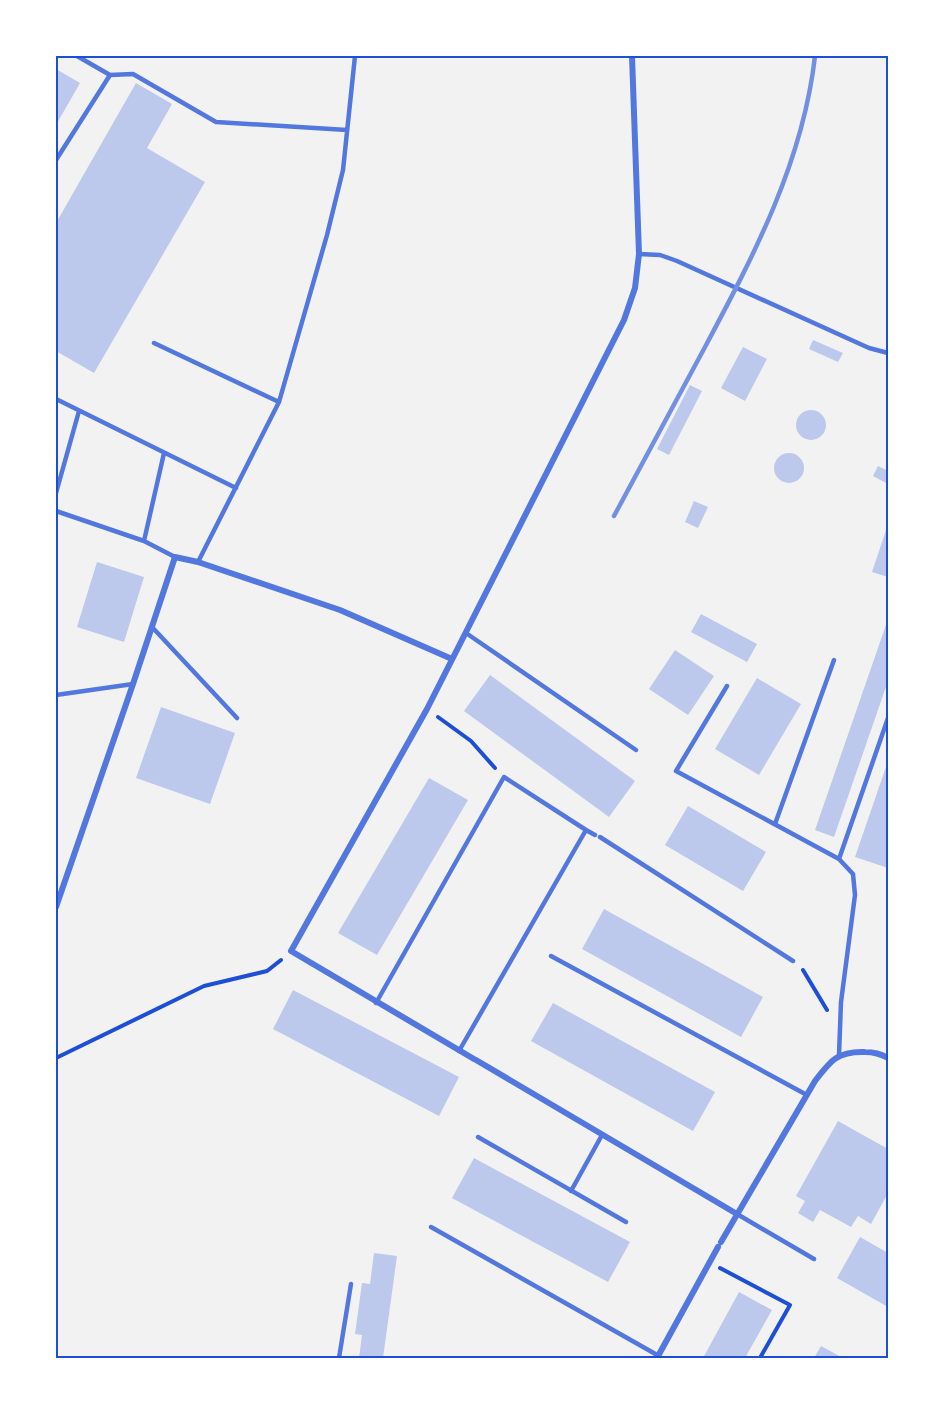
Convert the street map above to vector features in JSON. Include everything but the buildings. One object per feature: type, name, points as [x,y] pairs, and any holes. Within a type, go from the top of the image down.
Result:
[{"type":"street","points":[[632,56],[639,254],[635,288],[624,320],[427,709],[291,951],[736,1214]]},
{"type":"street","points":[[56,907],[134,684],[175,556],[340,610],[452,659]]},
{"type":"street","points":[[658,1357],[736,1214],[826,1067],[839,1055],[850,1052],[870,1052],[888,1058]]},
{"type":"lane","points":[[77,56],[110,75],[133,74],[216,122],[347,130]]},
{"type":"lane","points":[[198,562],[279,402],[327,235],[343,170],[355,56]]},
{"type":"lane","points":[[56,160],[110,75]]},
{"type":"lane","points":[[639,254],[660,255],[677,261],[869,348],[888,352]]},
{"type":"lane","points":[[154,343],[279,402]]},
{"type":"lane","points":[[56,399],[236,488]]},
{"type":"lane","points":[[56,493],[79,411]]},
{"type":"lane","points":[[144,541],[164,453]]},
{"type":"lane","points":[[56,512],[144,541],[175,556]]},
{"type":"lane","points":[[152,627],[237,718]]},
{"type":"lane","points":[[466,633],[636,750]]},
{"type":"lane","points":[[775,824],[834,660]]},
{"type":"lane","points":[[56,694],[134,684]]},
{"type":"lane","points":[[727,686],[676,771],[839,859],[853,874],[855,895],[841,1002],[839,1055]]},
{"type":"lane","points":[[839,859],[888,718]]},
{"type":"lane","points":[[376,1003],[504,777],[793,961]]},
{"type":"lane","points":[[459,1051],[586,830]]},
{"type":"lane","points":[[551,956],[807,1095]]},
{"type":"lane","points":[[571,1191],[602,1135]]},
{"type":"lane","points":[[478,1137],[626,1222]]},
{"type":"lane","points":[[736,1214],[814,1259]]},
{"type":"lane","points":[[431,1227],[658,1357]]},
{"type":"lane","points":[[339,1359],[351,1284]]},
{"type":"path","points":[[427,709],[471,741],[504,777]]},
{"type":"path","points":[[56,1058],[204,986],[267,971],[291,951]]},
{"type":"path","points":[[793,961],[802,969],[840,1031]]},
{"type":"path","points":[[709,1262],[790,1305],[760,1359]]},
{"type":"railway","points":[[614,516],[741,278],[774,207],[800,133],[815,56]]}]
